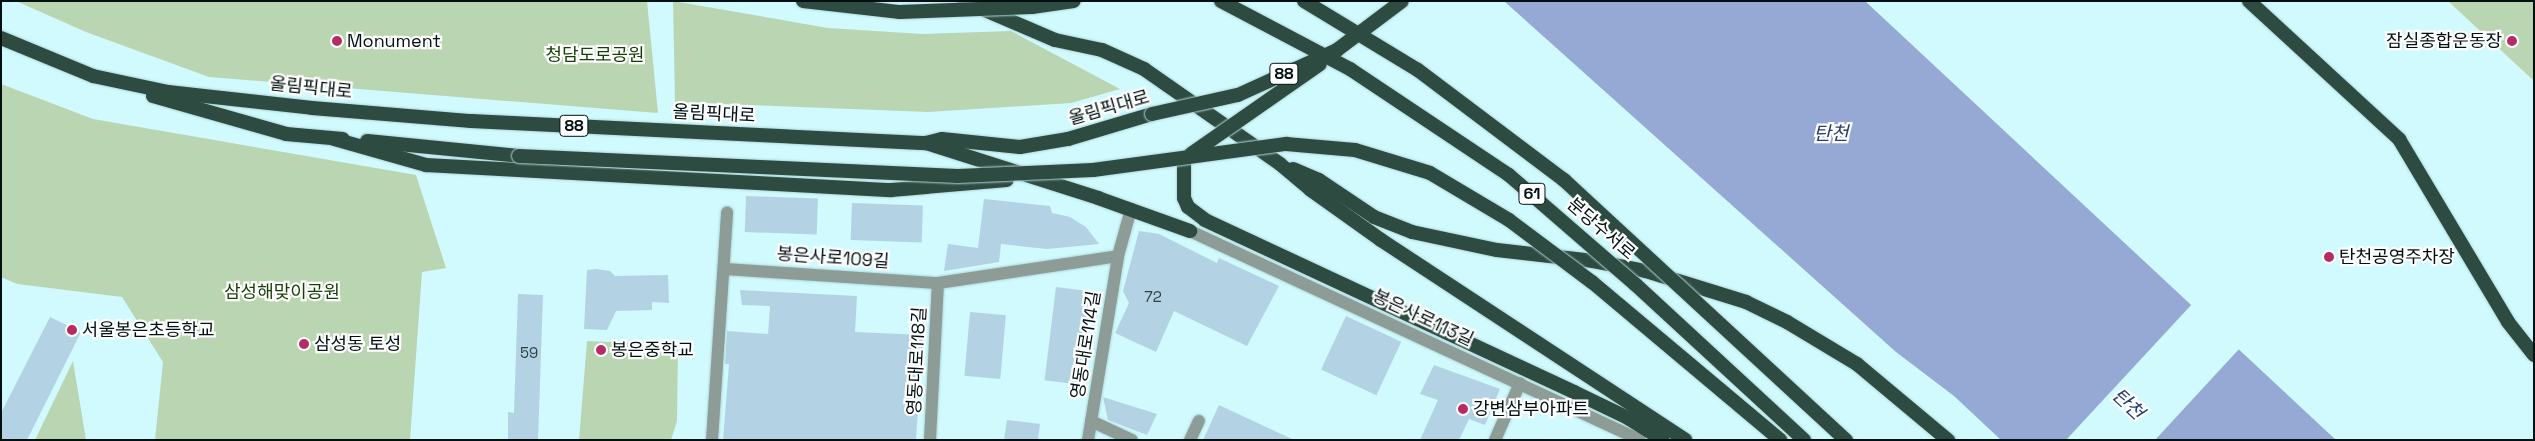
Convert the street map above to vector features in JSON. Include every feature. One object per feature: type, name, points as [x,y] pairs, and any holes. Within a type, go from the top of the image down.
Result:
[{"type":"highway","points":[[803,1],[900,12],[1032,8],[1074,1]]},
{"type":"highway","points":[[964,1],[1056,40],[1102,50],[1144,69],[1280,164],[1311,190],[1381,240],[1685,440]]},
{"type":"highway","name":"분당수서로","points":[[1221,1],[1350,69],[1509,175],[1635,284],[1804,440]]},
{"type":"highway","name":"분당수서로","points":[[1304,1],[1418,70],[1564,180],[1846,440]]},
{"type":"highway","name":"올림픽대로","points":[[1,38],[92,76],[168,92],[322,109],[471,121],[926,143],[942,138],[1020,147],[1068,139],[1152,114],[1238,95],[1337,50],[1402,1]]},
{"type":"highway","points":[[2249,1],[2399,139],[2508,322],[2534,355]]},
{"type":"highway","points":[[1337,50],[1292,86],[1184,159],[1184,198],[1188,207],[1205,220],[1628,418],[1663,440]]},
{"type":"highway","points":[[92,76],[206,113],[286,134],[519,156],[958,176],[1093,170],[1286,144],[1355,150],[1430,173],[1510,220],[1592,282],[1780,440]]},
{"type":"highway","points":[[334,138],[426,165],[891,190],[1031,178]]},
{"type":"highway","points":[[926,143],[1190,231]]},
{"type":"highway","points":[[1280,164],[1319,180],[1374,217],[1393,226],[1451,242],[1497,250],[1593,261],[1646,271],[1746,302],[1787,322],[1857,364],[1948,440]]},
{"type":"street","name":"영동대로114길","points":[[1088,440],[1118,256],[1131,210]]},
{"type":"street","points":[[712,440],[725,269],[727,212]]},
{"type":"street","name":"봉은사로113길","points":[[1190,231],[1640,440]]},
{"type":"street","points":[[938,283],[1118,256]]},
{"type":"street","name":"봉은사로109길","points":[[725,269],[938,283]]},
{"type":"street","name":"영동대로118길","points":[[930,440],[938,283]]},
{"type":"street","points":[[1495,440],[1520,383]]},
{"type":"street","points":[[1091,421],[1132,440]]},
{"type":"street","points":[[1190,440],[1199,421]]},
{"type":"green space","name":"청담도로공원","points":[[16,1],[647,1],[658,113],[209,77],[86,32]]},
{"type":"green space","points":[[673,1],[828,28],[922,34],[1011,31],[1120,89],[1071,103],[928,112],[675,102]]},
{"type":"green space","name":"잠실종합운동장","points":[[2448,1],[2534,1],[2534,81]]},
{"type":"green space","name":"삼성해맞이공원","points":[[1,84],[93,119],[416,175],[446,268],[422,272],[410,440],[155,440],[163,362],[122,297],[17,284],[1,277]]},
{"type":"green space","points":[[587,341],[678,345],[677,421],[671,440],[579,440]]},
{"type":"green space","points":[[73,361],[86,440],[35,440]]},
{"type":"water","name":"탄천","points":[[1504,1],[1865,1],[2336,440],[2001,440],[1954,396],[1896,352]]},
{"type":"pier","points":[[2193,303],[2240,348],[2155,440],[2066,440]]},
{"type":"building","points":[[746,196],[818,199],[817,234],[745,232]]},
{"type":"building","points":[[984,199],[1050,206],[1052,213],[1070,217],[1086,227],[1099,244],[1047,249],[1001,244],[999,262],[944,271],[948,244],[978,248]]},
{"type":"building","points":[[852,203],[923,205],[922,242],[851,240]]},
{"type":"building","points":[[1139,231],[1159,234],[1217,263],[1219,258],[1279,286],[1247,346],[1174,311],[1156,352],[1115,333],[1129,303],[1123,291]]},
{"type":"building","points":[[587,270],[610,271],[615,276],[668,275],[669,303],[652,302],[652,310],[616,311],[607,330],[584,329]]},
{"type":"building","points":[[1056,287],[1090,291],[1078,384],[1045,380]]},
{"type":"building","points":[[740,290],[857,296],[855,332],[923,335],[916,440],[723,440],[729,364],[725,364],[727,331],[768,334],[770,306],[742,305]]},
{"type":"building","points":[[518,294],[543,295],[538,440],[508,440],[508,412],[514,413]]},
{"type":"building","points":[[970,312],[1006,315],[1000,379],[964,376]]},
{"type":"building","points":[[1346,316],[1401,342],[1376,395],[1321,369]]},
{"type":"building","name":"서울봉은초등학교","points":[[50,317],[81,332],[27,440],[1,440],[1,413]]},
{"type":"building","name":"강변삼부아파트","points":[[1434,365],[1500,389],[1485,425],[1469,419],[1459,440],[1420,440],[1438,400],[1420,394]]},
{"type":"building","points":[[1103,397],[1157,414],[1147,435],[1108,420]]},
{"type":"building","points":[[1219,405],[1294,440],[1203,440]]},
{"type":"building","points":[[1007,420],[1040,424],[1038,440],[1004,440]]},
{"type":"place","name":"Monument","points":[[337,41]]},
{"type":"place","name":"잠실종합운동장","points":[[2512,41]]},
{"type":"place","name":"탄천공영주차장","points":[[2329,257]]},
{"type":"place","name":"서울봉은초등학교","points":[[72,330]]},
{"type":"place","name":"삼성동 토성","points":[[304,344]]},
{"type":"place","name":"봉은중학교","points":[[601,350]]},
{"type":"place","name":"강변삼부아파트","points":[[1463,409]]}]
